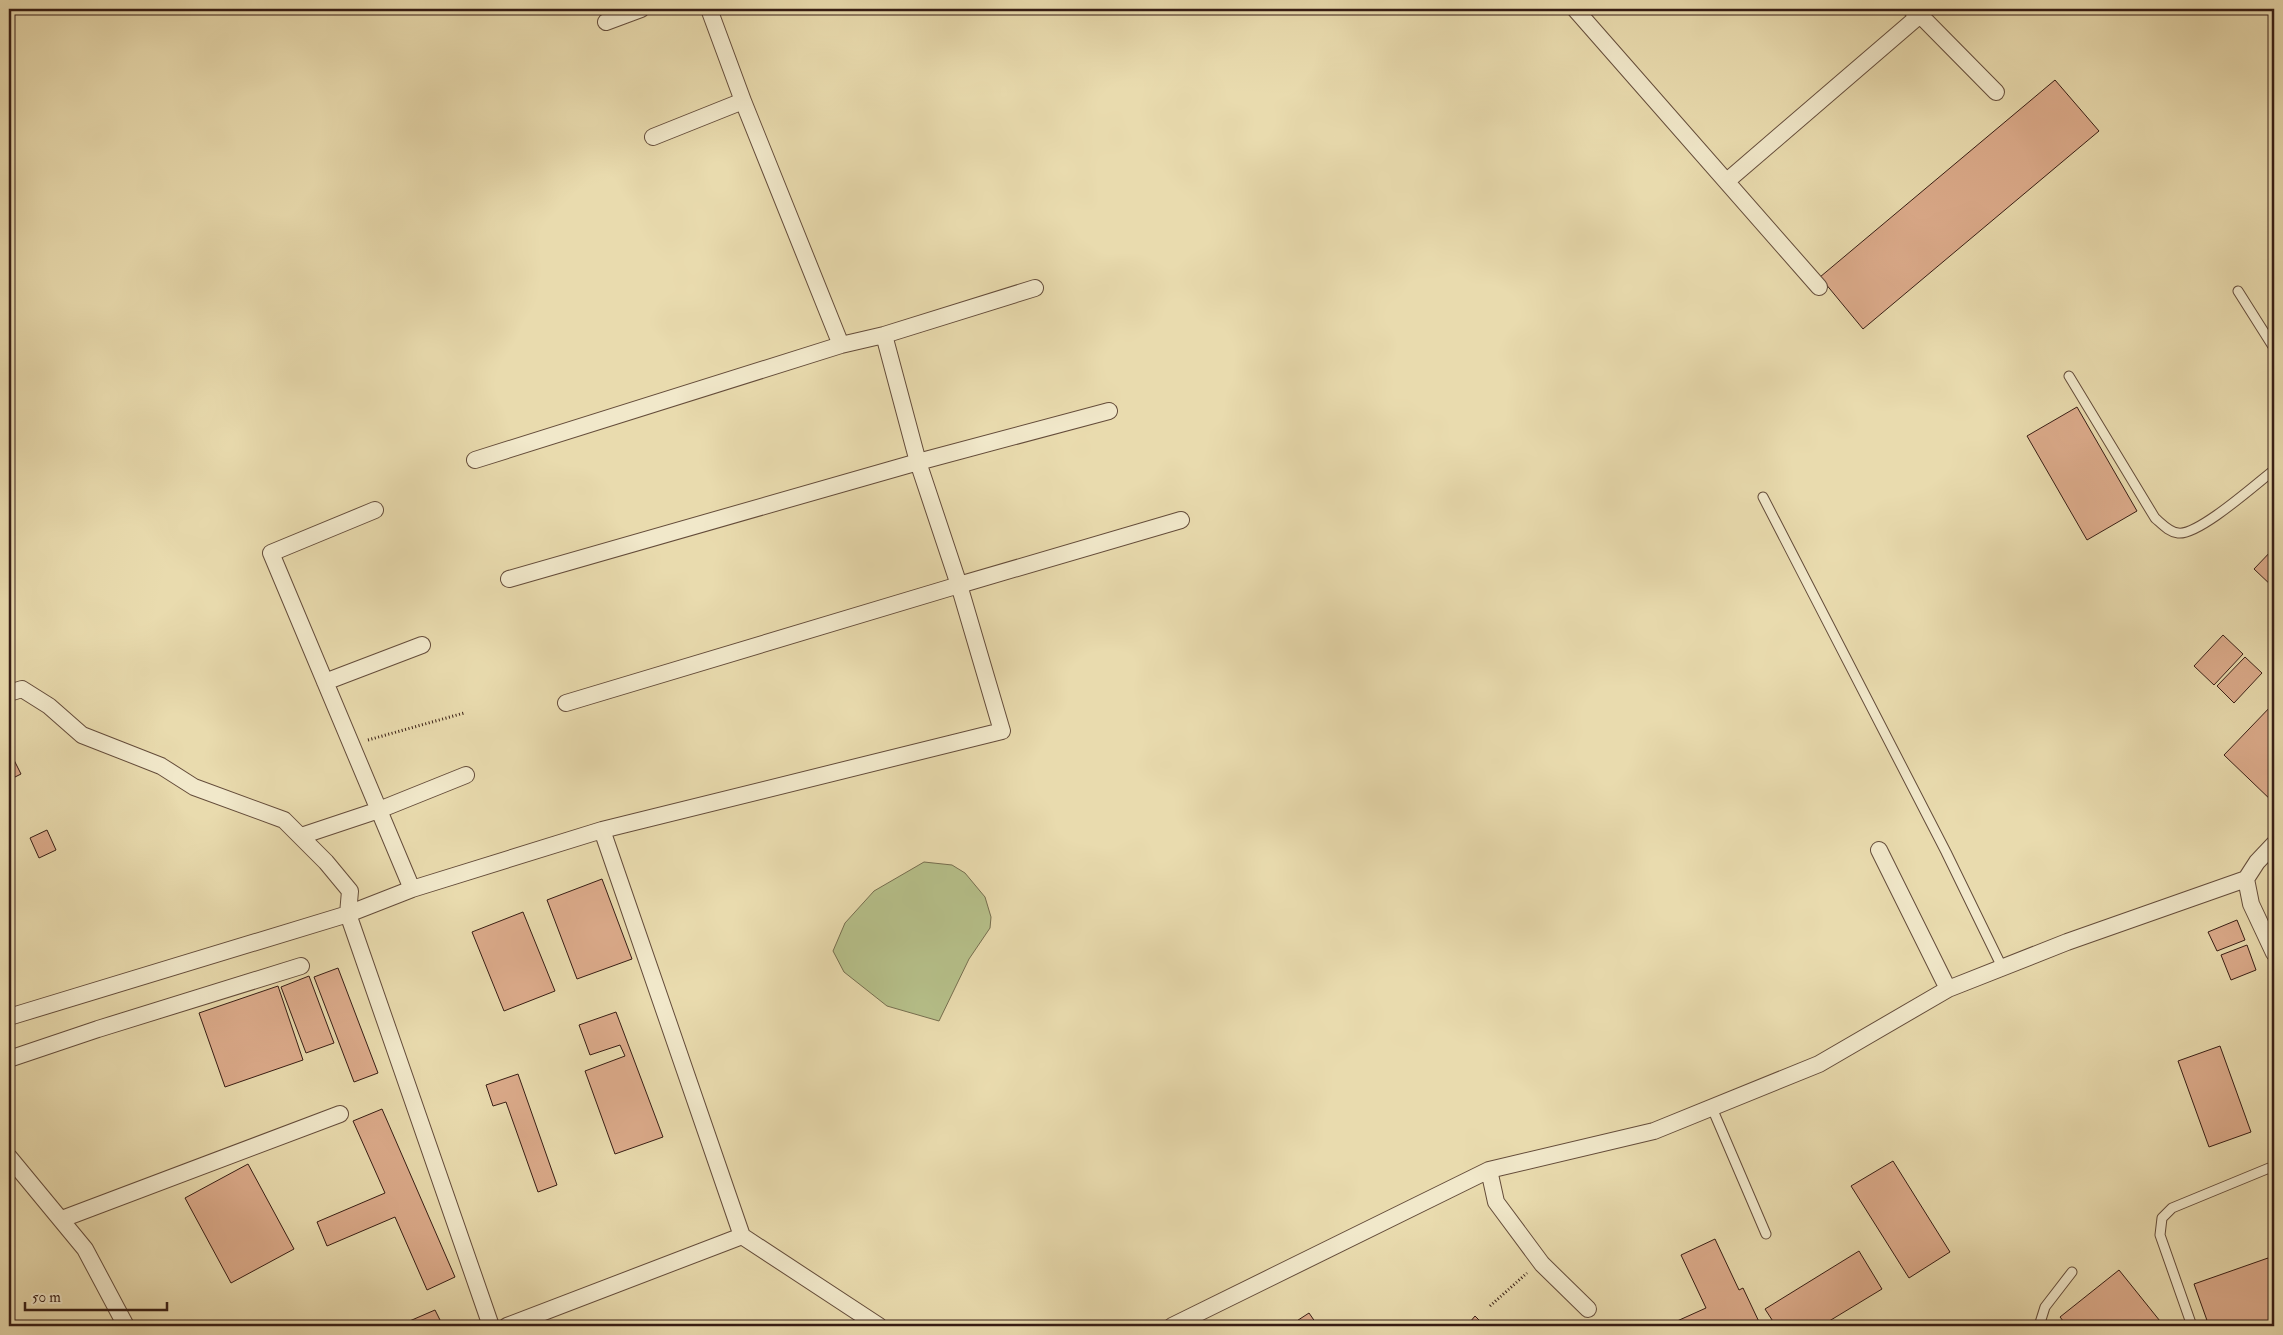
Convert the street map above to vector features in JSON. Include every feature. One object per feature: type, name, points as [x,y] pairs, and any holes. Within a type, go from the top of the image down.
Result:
[{"type":"street","points":[[606,22],[641,9]]},
{"type":"street","points":[[708,9],[841,345]]},
{"type":"street","points":[[1575,9],[1819,287]]},
{"type":"street","points":[[1727,181],[1916,12],[1996,92]]},
{"type":"street","points":[[654,137],[743,101]]},
{"type":"street","points":[[475,460],[841,345],[884,335],[1036,288]]},
{"type":"street","points":[[9,1017],[348,914],[412,889],[602,830],[1002,731],[960,585],[918,462],[884,335]]},
{"type":"street","points":[[509,579],[918,462],[1109,411]]},
{"type":"street","points":[[375,510],[271,553],[412,889]]},
{"type":"street","points":[[566,704],[1181,520]]},
{"type":"street","points":[[325,682],[422,645]]},
{"type":"street","points":[[9,694],[22,688],[49,706],[82,735],[161,766],[194,787],[284,820],[326,862],[350,891],[348,914],[491,1326]]},
{"type":"street","points":[[301,836],[379,810],[466,775]]},
{"type":"street","points":[[602,830],[742,1236],[879,1326]]},
{"type":"street","points":[[1172,1326],[1489,1170],[1654,1131],[1819,1064],[1948,989],[2002,967],[2246,879],[2257,862],[2274,844]]},
{"type":"street","points":[[1879,850],[1948,989]]},
{"type":"street","points":[[2246,879],[2251,904],[2274,953]]},
{"type":"street","points":[[9,1059],[98,1029],[301,966]]},
{"type":"street","points":[[62,1219],[340,1114]]},
{"type":"street","points":[[9,1158],[86,1249],[126,1326]]},
{"type":"street","points":[[1489,1170],[1496,1202],[1540,1262],[1588,1309]]},
{"type":"street","points":[[507,1326],[742,1236]]},
{"type":"lane","points":[[2238,291],[2274,348]]},
{"type":"lane","points":[[2069,376],[2156,518],[2168,529],[2179,534],[2201,527],[2274,470]]},
{"type":"lane","points":[[1763,497],[1941,843],[2002,967]]},
{"type":"lane","points":[[1712,1108],[1766,1234]]},
{"type":"lane","points":[[2192,1326],[2160,1235],[2162,1218],[2172,1208],[2274,1166]]},
{"type":"lane","points":[[2039,1326],[2045,1307],[2072,1272]]},
{"type":"path","points":[[351,745],[464,713]]},
{"type":"path","points":[[1490,1306],[1540,1262]]},
{"type":"green space","points":[[924,862],[952,865],[965,873],[985,897],[991,917],[990,928],[969,959],[939,1021],[887,1006],[844,972],[833,951],[845,923],[874,891]]},
{"type":"building","points":[[2055,80],[2099,131],[1863,329],[1820,277]]},
{"type":"building","points":[[2077,407],[2137,511],[2087,540],[2027,436]]},
{"type":"building","points":[[2274,548],[2274,588],[2254,569]]},
{"type":"building","points":[[2223,635],[2243,654],[2214,685],[2194,666]]},
{"type":"building","points":[[2245,657],[2262,673],[2234,703],[2217,686]]},
{"type":"building","points":[[2274,703],[2274,803],[2224,755]]},
{"type":"building","points":[[11,754],[21,774],[9,780],[9,755]]},
{"type":"building","points":[[47,830],[56,850],[39,858],[30,838]]},
{"type":"building","points":[[602,879],[632,959],[577,979],[547,900]]},
{"type":"building","points":[[523,912],[555,991],[504,1011],[472,932]]},
{"type":"building","points":[[2237,920],[2245,940],[2217,951],[2208,932]]},
{"type":"building","points":[[2247,945],[2256,970],[2231,980],[2221,955]]},
{"type":"building","points":[[338,968],[378,1073],[354,1082],[314,977]]},
{"type":"building","points":[[309,976],[334,1043],[306,1053],[281,987]]},
{"type":"building","points":[[278,986],[303,1060],[225,1087],[199,1013]]},
{"type":"building","points":[[616,1012],[663,1137],[615,1154],[585,1071],[625,1056],[620,1045],[590,1055],[579,1025]]},
{"type":"building","points":[[2220,1046],[2251,1132],[2209,1147],[2178,1061]]},
{"type":"building","points":[[518,1074],[557,1185],[538,1192],[506,1102],[493,1106],[486,1085]]},
{"type":"building","points":[[382,1109],[455,1277],[427,1290],[395,1217],[327,1246],[317,1222],[385,1193],[353,1121]]},
{"type":"building","points":[[1893,1161],[1950,1252],[1909,1278],[1851,1186]]},
{"type":"building","points":[[248,1164],[294,1249],[231,1283],[185,1198]]},
{"type":"building","points":[[1715,1239],[1739,1290],[1743,1288],[1761,1326],[1666,1326],[1706,1308],[1681,1255]]},
{"type":"building","points":[[1859,1251],[1882,1289],[1821,1326],[1776,1326],[1765,1309]]},
{"type":"building","points":[[2268,1258],[2274,1276],[2274,1326],[2209,1326],[2194,1284]]},
{"type":"building","points":[[2119,1270],[2164,1326],[2067,1326],[2060,1317]]},
{"type":"building","points":[[435,1310],[443,1326],[398,1326]]},
{"type":"building","points":[[1309,1313],[1318,1326],[1289,1326]]},
{"type":"building","points":[[1475,1316],[1480,1321],[1475,1326],[1470,1322]]}]
